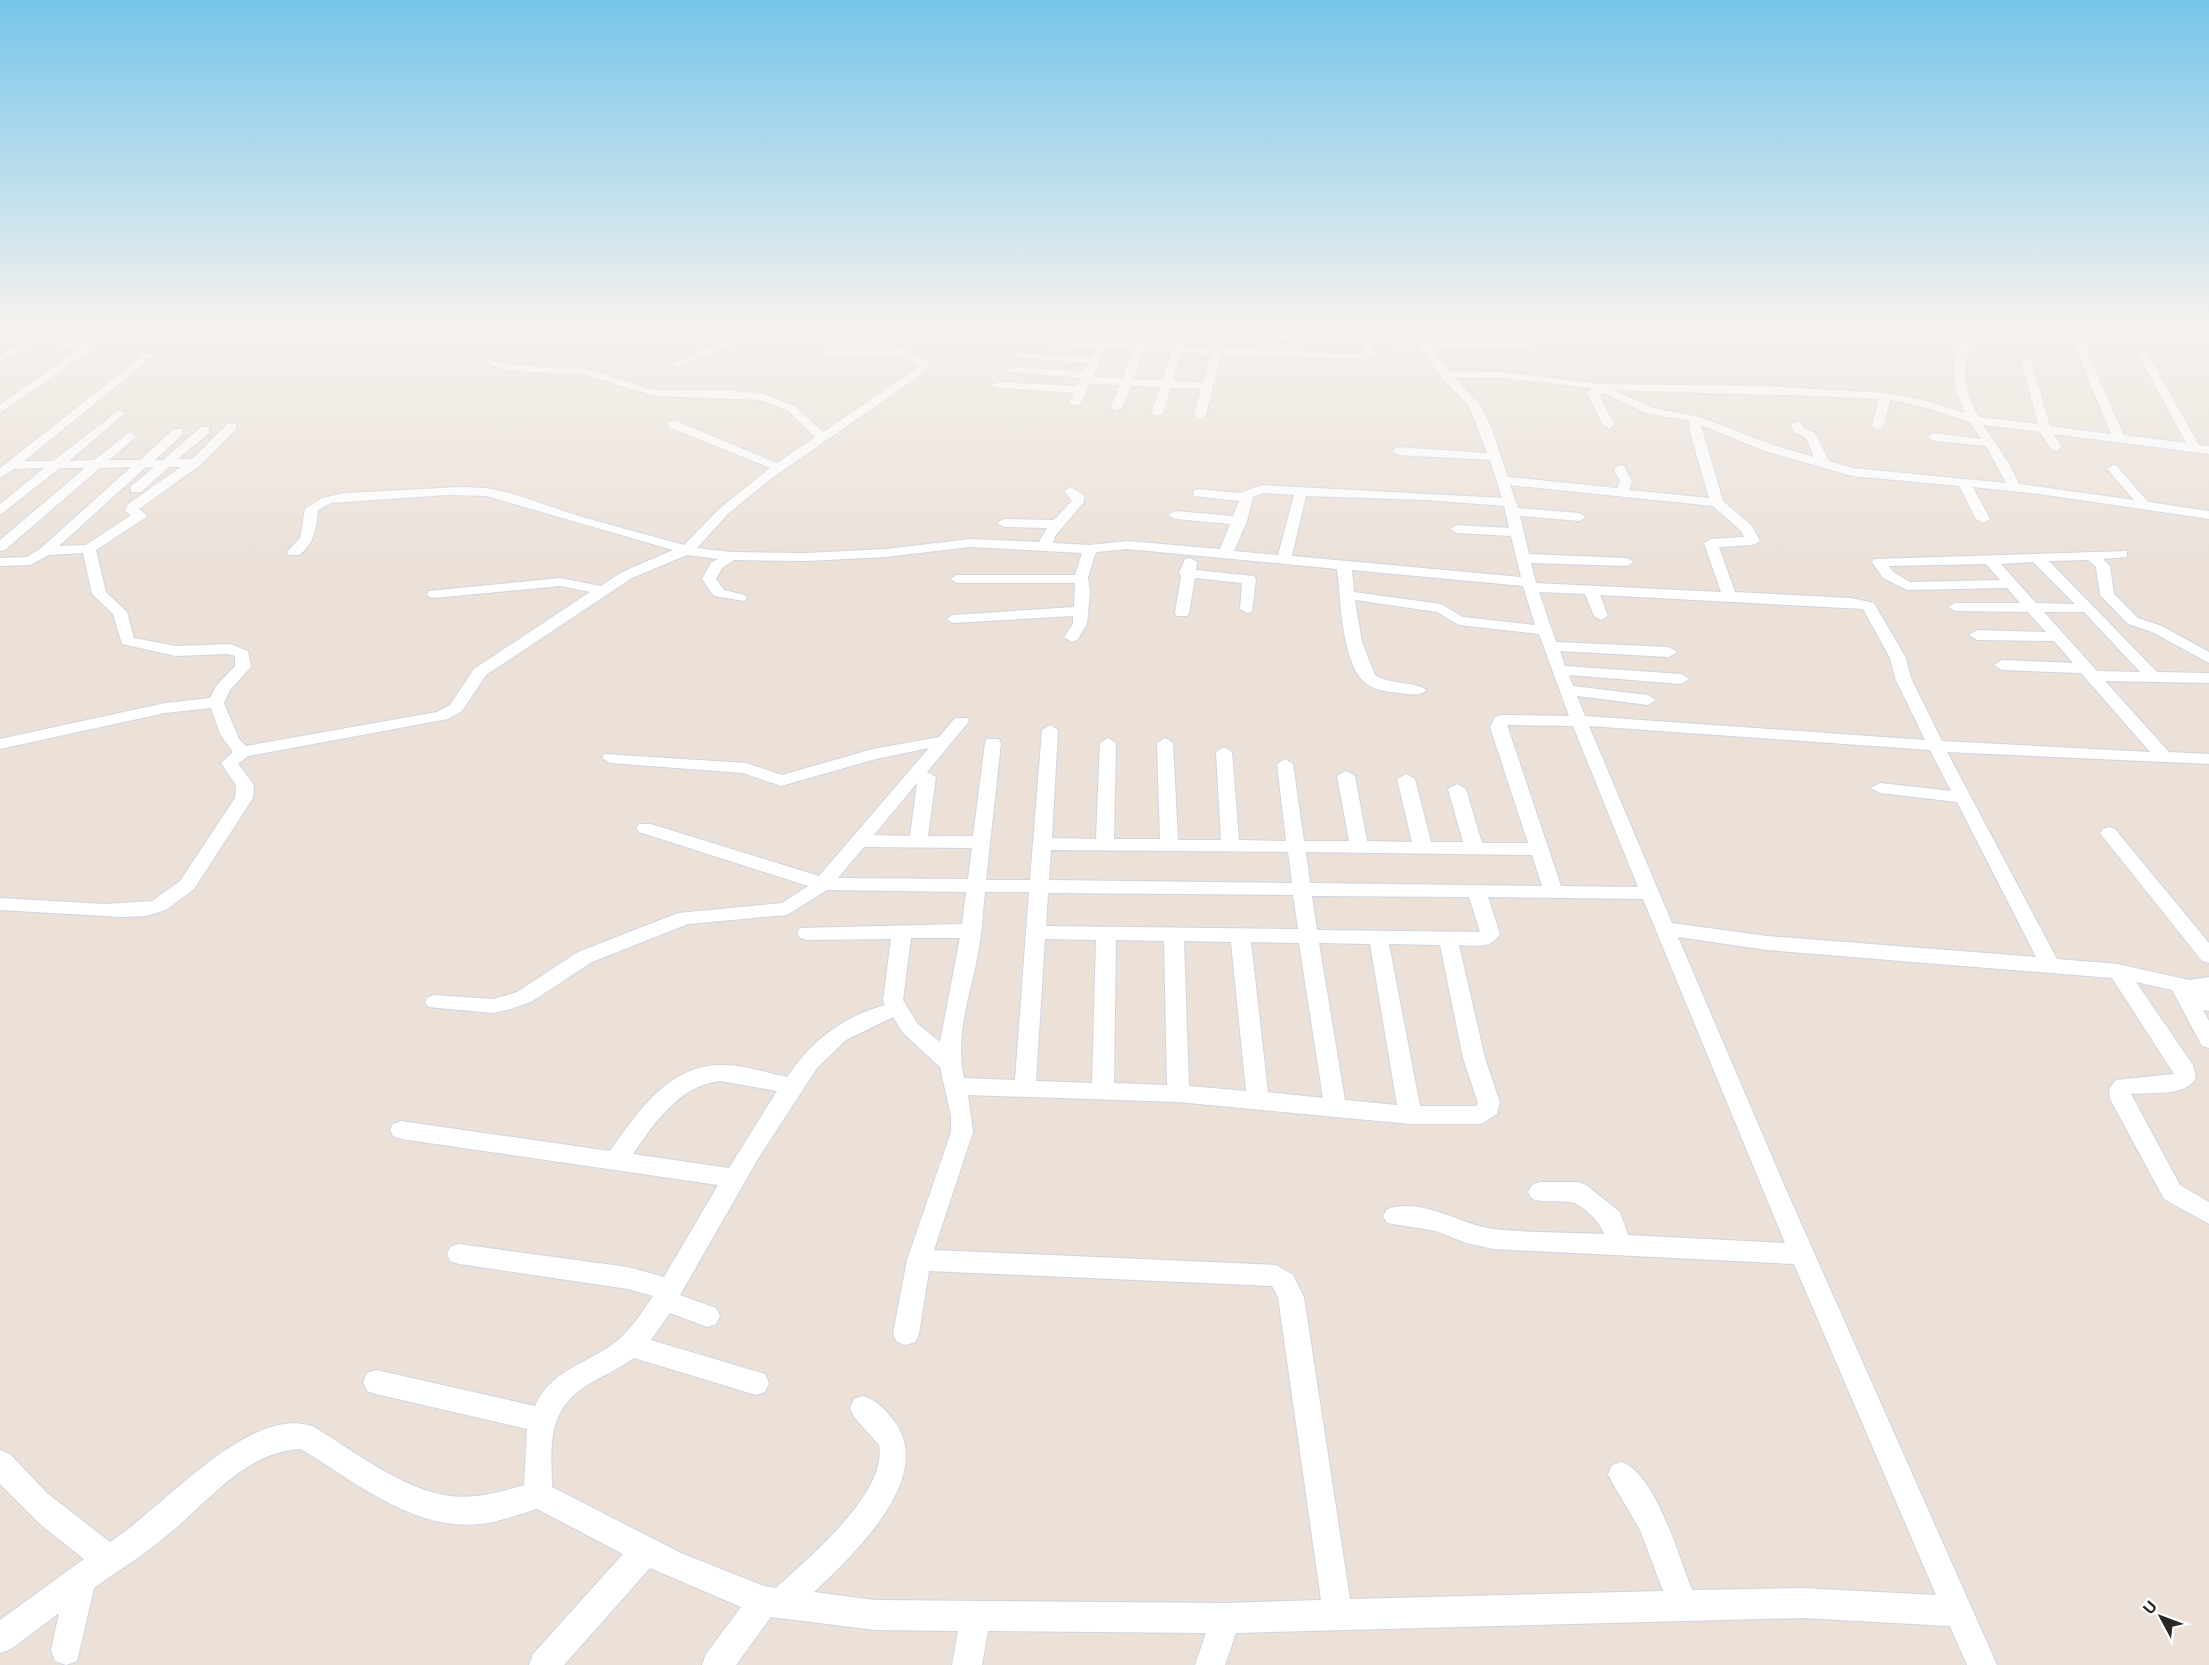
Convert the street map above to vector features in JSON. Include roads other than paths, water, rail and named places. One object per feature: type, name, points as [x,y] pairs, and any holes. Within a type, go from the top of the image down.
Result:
[{"type":"street","points":[[0,474],[86,406]]},
{"type":"street","points":[[786,406],[821,436]]},
{"type":"street","points":[[0,904],[140,910],[176,896],[187,885],[244,798],[245,785],[229,763],[243,752],[442,716],[456,708],[480,672],[601,590],[652,563],[687,551],[702,532],[733,502],[777,467],[867,406]]},
{"type":"street","points":[[1157,413],[1160,406]]},
{"type":"street","points":[[1200,415],[1202,406]]},
{"type":"street","points":[[1474,406],[1484,424],[1502,480],[1529,585],[1559,670],[1664,928],[1802,1254],[1982,1665]]},
{"type":"street","points":[[1599,406],[1609,425]]},
{"type":"street","points":[[1639,406],[1650,411],[1696,419],[1749,441],[1852,472],[2014,487],[2203,514],[2203,528]]},
{"type":"street","points":[[1878,426],[1883,406]]},
{"type":"street","points":[[1931,406],[1975,420],[2209,450]]},
{"type":"street","points":[[1967,406],[2007,471],[2014,487]]},
{"type":"street","points":[[2038,406],[2045,430],[2056,447]]},
{"type":"street","points":[[2105,406],[2120,440]]},
{"type":"street","points":[[2172,406],[2195,448]]},
{"type":"street","points":[[0,510],[119,413]]},
{"type":"street","points":[[1696,419],[1695,429],[1717,503],[1747,529],[1754,541],[1711,543],[1730,598]]},
{"type":"street","points":[[672,424],[777,467]]},
{"type":"street","points":[[1796,424],[1798,429],[1811,436],[1824,465]]},
{"type":"street","points":[[46,551],[89,549],[138,517],[140,513],[132,511],[134,507],[195,463],[232,426]]},
{"type":"street","points":[[136,489],[171,462],[205,430]]},
{"type":"street","points":[[0,562],[30,561],[46,551],[178,432]]},
{"type":"street","points":[[2083,435],[2087,448]]},
{"type":"street","points":[[0,547],[130,436]]},
{"type":"street","points":[[1934,437],[1988,443]]},
{"type":"street","points":[[1398,450],[1494,457]]},
{"type":"street","points":[[11,465],[195,463]]},
{"type":"street","points":[[1620,469],[1626,482],[1622,491]]},
{"type":"street","points":[[2113,470],[2127,487],[2138,494],[2143,505]]},
{"type":"street","points":[[1502,480],[1622,491],[1717,503]]},
{"type":"street","points":[[1963,481],[1983,519]]},
{"type":"street","points":[[1199,493],[1243,496],[1263,489],[1426,495],[1579,517]]},
{"type":"street","points":[[294,552],[304,546],[311,526],[312,509],[319,504],[353,497],[457,491],[487,492],[520,499],[579,521],[656,539],[687,551],[731,556],[845,556],[970,543],[1090,549],[1127,545],[1194,549],[1591,591],[1851,602],[1869,606],[1898,658],[1903,678],[1953,781],[1963,796],[1983,834],[1987,848],[2050,965]]},
{"type":"street","points":[[1049,548],[1046,543],[1048,535],[1078,502],[1079,498],[1070,491]]},
{"type":"street","points":[[1284,559],[1301,492]]},
{"type":"street","points":[[1226,553],[1227,545],[1240,521],[1247,498],[1243,496]]},
{"type":"street","points":[[1175,515],[1240,521]]},
{"type":"street","points":[[1004,523],[1057,524]]},
{"type":"street","points":[[1457,529],[1516,532]]},
{"type":"street","points":[[89,549],[99,594],[119,610],[127,641],[176,651],[230,649],[243,654],[243,667],[223,688],[216,703]]},
{"type":"street","points":[[1072,637],[1080,624],[1081,579],[1090,549]]},
{"type":"street","points":[[1182,613],[1186,573],[1194,549]]},
{"type":"street","points":[[2010,584],[1907,586],[1888,575],[1879,562],[2122,554]]},
{"type":"street","points":[[2091,555],[2103,566],[2107,595],[2133,621],[2157,629],[2209,658]]},
{"type":"street","points":[[731,556],[716,566],[709,579],[719,593],[740,598]]},
{"type":"street","points":[[1522,558],[1627,562]]},
{"type":"street","points":[[2037,558],[2153,677]]},
{"type":"street","points":[[1990,560],[2164,757]]},
{"type":"street","points":[[1344,565],[1353,633],[1366,676],[1375,683],[1389,687],[1418,690]]},
{"type":"street","points":[[1186,573],[1249,579],[1247,609]]},
{"type":"street","points":[[957,579],[1081,579]]},
{"type":"street","points":[[434,594],[560,582],[601,590]]},
{"type":"street","points":[[1591,591],[1601,616]]},
{"type":"street","points":[[1348,595],[1441,608],[1459,621],[1548,638],[1669,652]]},
{"type":"street","points":[[1955,607],[2088,608]]},
{"type":"street","points":[[952,619],[1082,611]]},
{"type":"street","points":[[1977,635],[2056,637]]},
{"type":"street","points":[[2002,665],[2153,677],[2209,678]]},
{"type":"street","points":[[1559,670],[1681,679]]},
{"type":"street","points":[[1568,690],[1646,694],[1658,726]]},
{"type":"street","points":[[0,744],[165,708],[216,703]]},
{"type":"street","points":[[216,703],[226,723],[228,740],[243,752]]},
{"type":"street","points":[[1554,892],[1498,723],[1507,720],[1581,721],[2046,753],[2209,759]]},
{"type":"street","points":[[435,1002],[493,1006],[507,1003],[524,997],[585,957],[685,918],[787,909],[823,884],[961,721]]},
{"type":"street","points":[[1025,1089],[1050,730]]},
{"type":"street","points":[[610,758],[746,768],[781,781],[873,754],[942,741]]},
{"type":"street","points":[[906,1335],[918,1260],[962,1132],[962,1116],[950,1063],[951,1038],[971,931],[993,743]]},
{"type":"street","points":[[1105,844],[1108,743]]},
{"type":"street","points":[[1165,743],[1169,844]]},
{"type":"street","points":[[1224,752],[1230,846]]},
{"type":"street","points":[[1285,764],[1319,1016],[1336,1108]]},
{"type":"street","points":[[1346,776],[1359,847]]},
{"type":"street","points":[[918,842],[927,777]]},
{"type":"street","points":[[1406,779],[1423,848]]},
{"type":"street","points":[[1880,788],[1928,795],[1963,796]]},
{"type":"street","points":[[1457,789],[1474,848]]},
{"type":"street","points":[[645,828],[823,884],[1650,893]]},
{"type":"street","points":[[2109,834],[2209,956]]},
{"type":"street","points":[[859,841],[980,842]]},
{"type":"street","points":[[1042,844],[1540,849]]},
{"type":"street","points":[[1036,932],[1378,936],[1477,940],[1488,937],[1489,929],[1477,891]]},
{"type":"street","points":[[1664,928],[1767,942],[2118,971],[2184,986],[2209,984]]},
{"type":"street","points":[[807,933],[971,931]]},
{"type":"street","points":[[902,932],[892,994],[897,1009],[910,1028],[950,1063]]},
{"type":"street","points":[[1103,1092],[1106,933]]},
{"type":"street","points":[[1174,934],[1178,1094]]},
{"type":"street","points":[[1240,934],[1258,1100]]},
{"type":"street","points":[[1378,936],[1410,1115]]},
{"type":"street","points":[[956,1086],[1178,1094],[1410,1115],[1481,1115],[1489,1108],[1474,1058],[1448,938]]},
{"type":"street","points":[[2118,971],[2185,1071],[2185,1078],[2179,1082],[2124,1086],[2120,1089],[2121,1099],[2172,1192],[2209,1214]]},
{"type":"street","points":[[2184,986],[2209,1004]]},
{"type":"street","points":[[2184,986],[2209,1040]]},
{"type":"street","points":[[538,1495],[538,1444],[542,1420],[554,1398],[573,1377],[630,1345],[667,1295],[733,1178],[792,1086],[817,1053],[831,1040],[863,1020],[897,1009]]},
{"type":"street","points":[[615,1162],[653,1108],[673,1091],[700,1077],[719,1072],[792,1086]]},
{"type":"street","points":[[402,1130],[733,1178]]},
{"type":"street","points":[[1540,1192],[1578,1192],[1612,1219],[1618,1243]]},
{"type":"street","points":[[1395,1216],[1439,1221],[1466,1233],[1493,1239],[1618,1243],[1643,1247],[1802,1254]]},
{"type":"street","points":[[459,1254],[628,1278],[707,1316]]},
{"type":"street","points":[[918,1260],[1227,1272],[1276,1276],[1283,1280],[1288,1285],[1291,1297],[1338,1616]]},
{"type":"street","points":[[630,1345],[756,1383]]},
{"type":"street","points":[[376,1382],[542,1420]]},
{"type":"street","points":[[717,1665],[772,1602],[837,1550],[874,1502],[893,1466],[894,1450],[886,1430],[863,1408]]},
{"type":"street","points":[[0,1638],[109,1559],[138,1541],[237,1459],[262,1443],[286,1435],[304,1436],[329,1449],[410,1500],[452,1510],[487,1509],[538,1495],[646,1551],[772,1602],[875,1615],[1226,1618],[1802,1603],[1957,1611]]},
{"type":"street","points":[[0,1463],[34,1500],[79,1539],[109,1559]]},
{"type":"street","points":[[1622,1475],[1632,1486],[1683,1605]]},
{"type":"street","points":[[544,1665],[646,1551]]},
{"type":"street","points":[[66,1650],[81,1579]]},
{"type":"street","points":[[967,1665],[976,1616]]},
{"type":"street","points":[[1210,1665],[1226,1618]]}]
